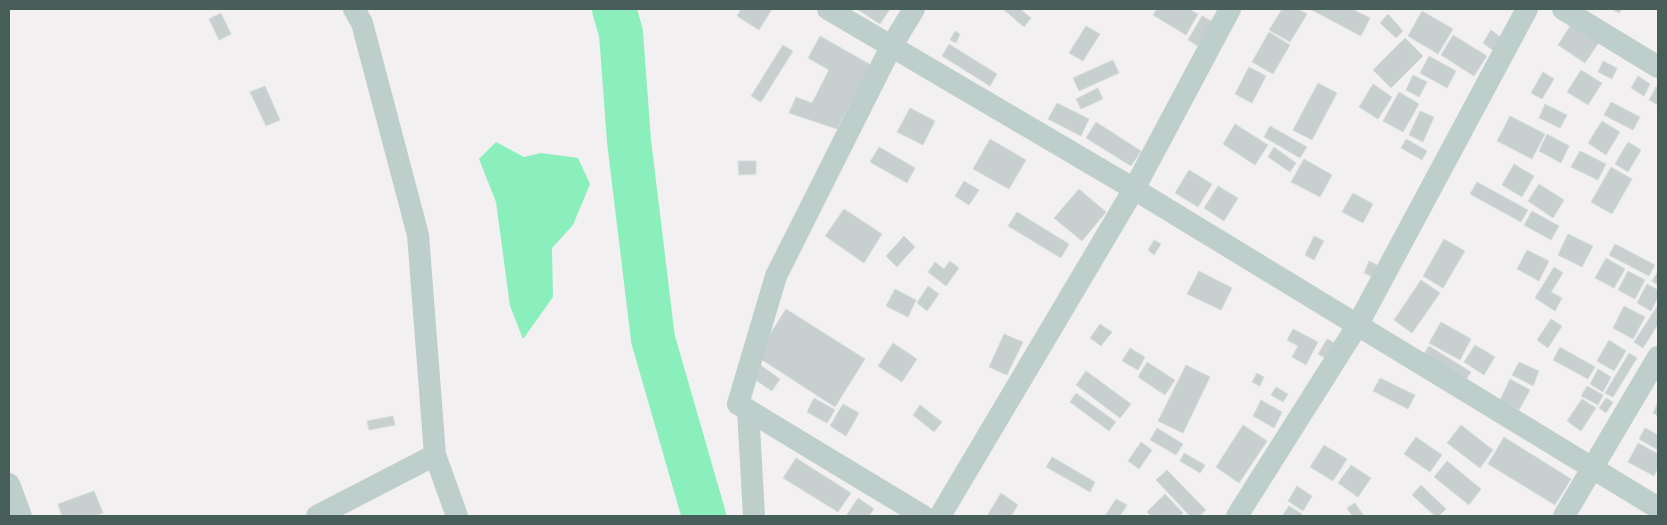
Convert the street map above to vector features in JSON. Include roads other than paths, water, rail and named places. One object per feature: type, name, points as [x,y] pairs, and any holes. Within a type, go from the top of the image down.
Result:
[{"type":"street","points":[[354,9],[362,23],[418,235],[435,455],[457,516]]},
{"type":"street","points":[[828,9],[1134,189],[1658,508]]},
{"type":"street","points":[[914,9],[891,47],[776,276],[738,404],[923,516]]},
{"type":"street","points":[[940,516],[1134,189],[1230,9]]},
{"type":"street","points":[[1237,516],[1357,326],[1527,9]]},
{"type":"street","points":[[1563,9],[1658,67]]},
{"type":"street","points":[[1564,516],[1658,357]]},
{"type":"street","points":[[748,410],[754,516]]},
{"type":"street","points":[[317,516],[435,455]]},
{"type":"street","points":[[9,484],[21,516]]},
{"type":"waterway","points":[[614,9],[621,33],[629,141],[653,339],[704,516]]}]
